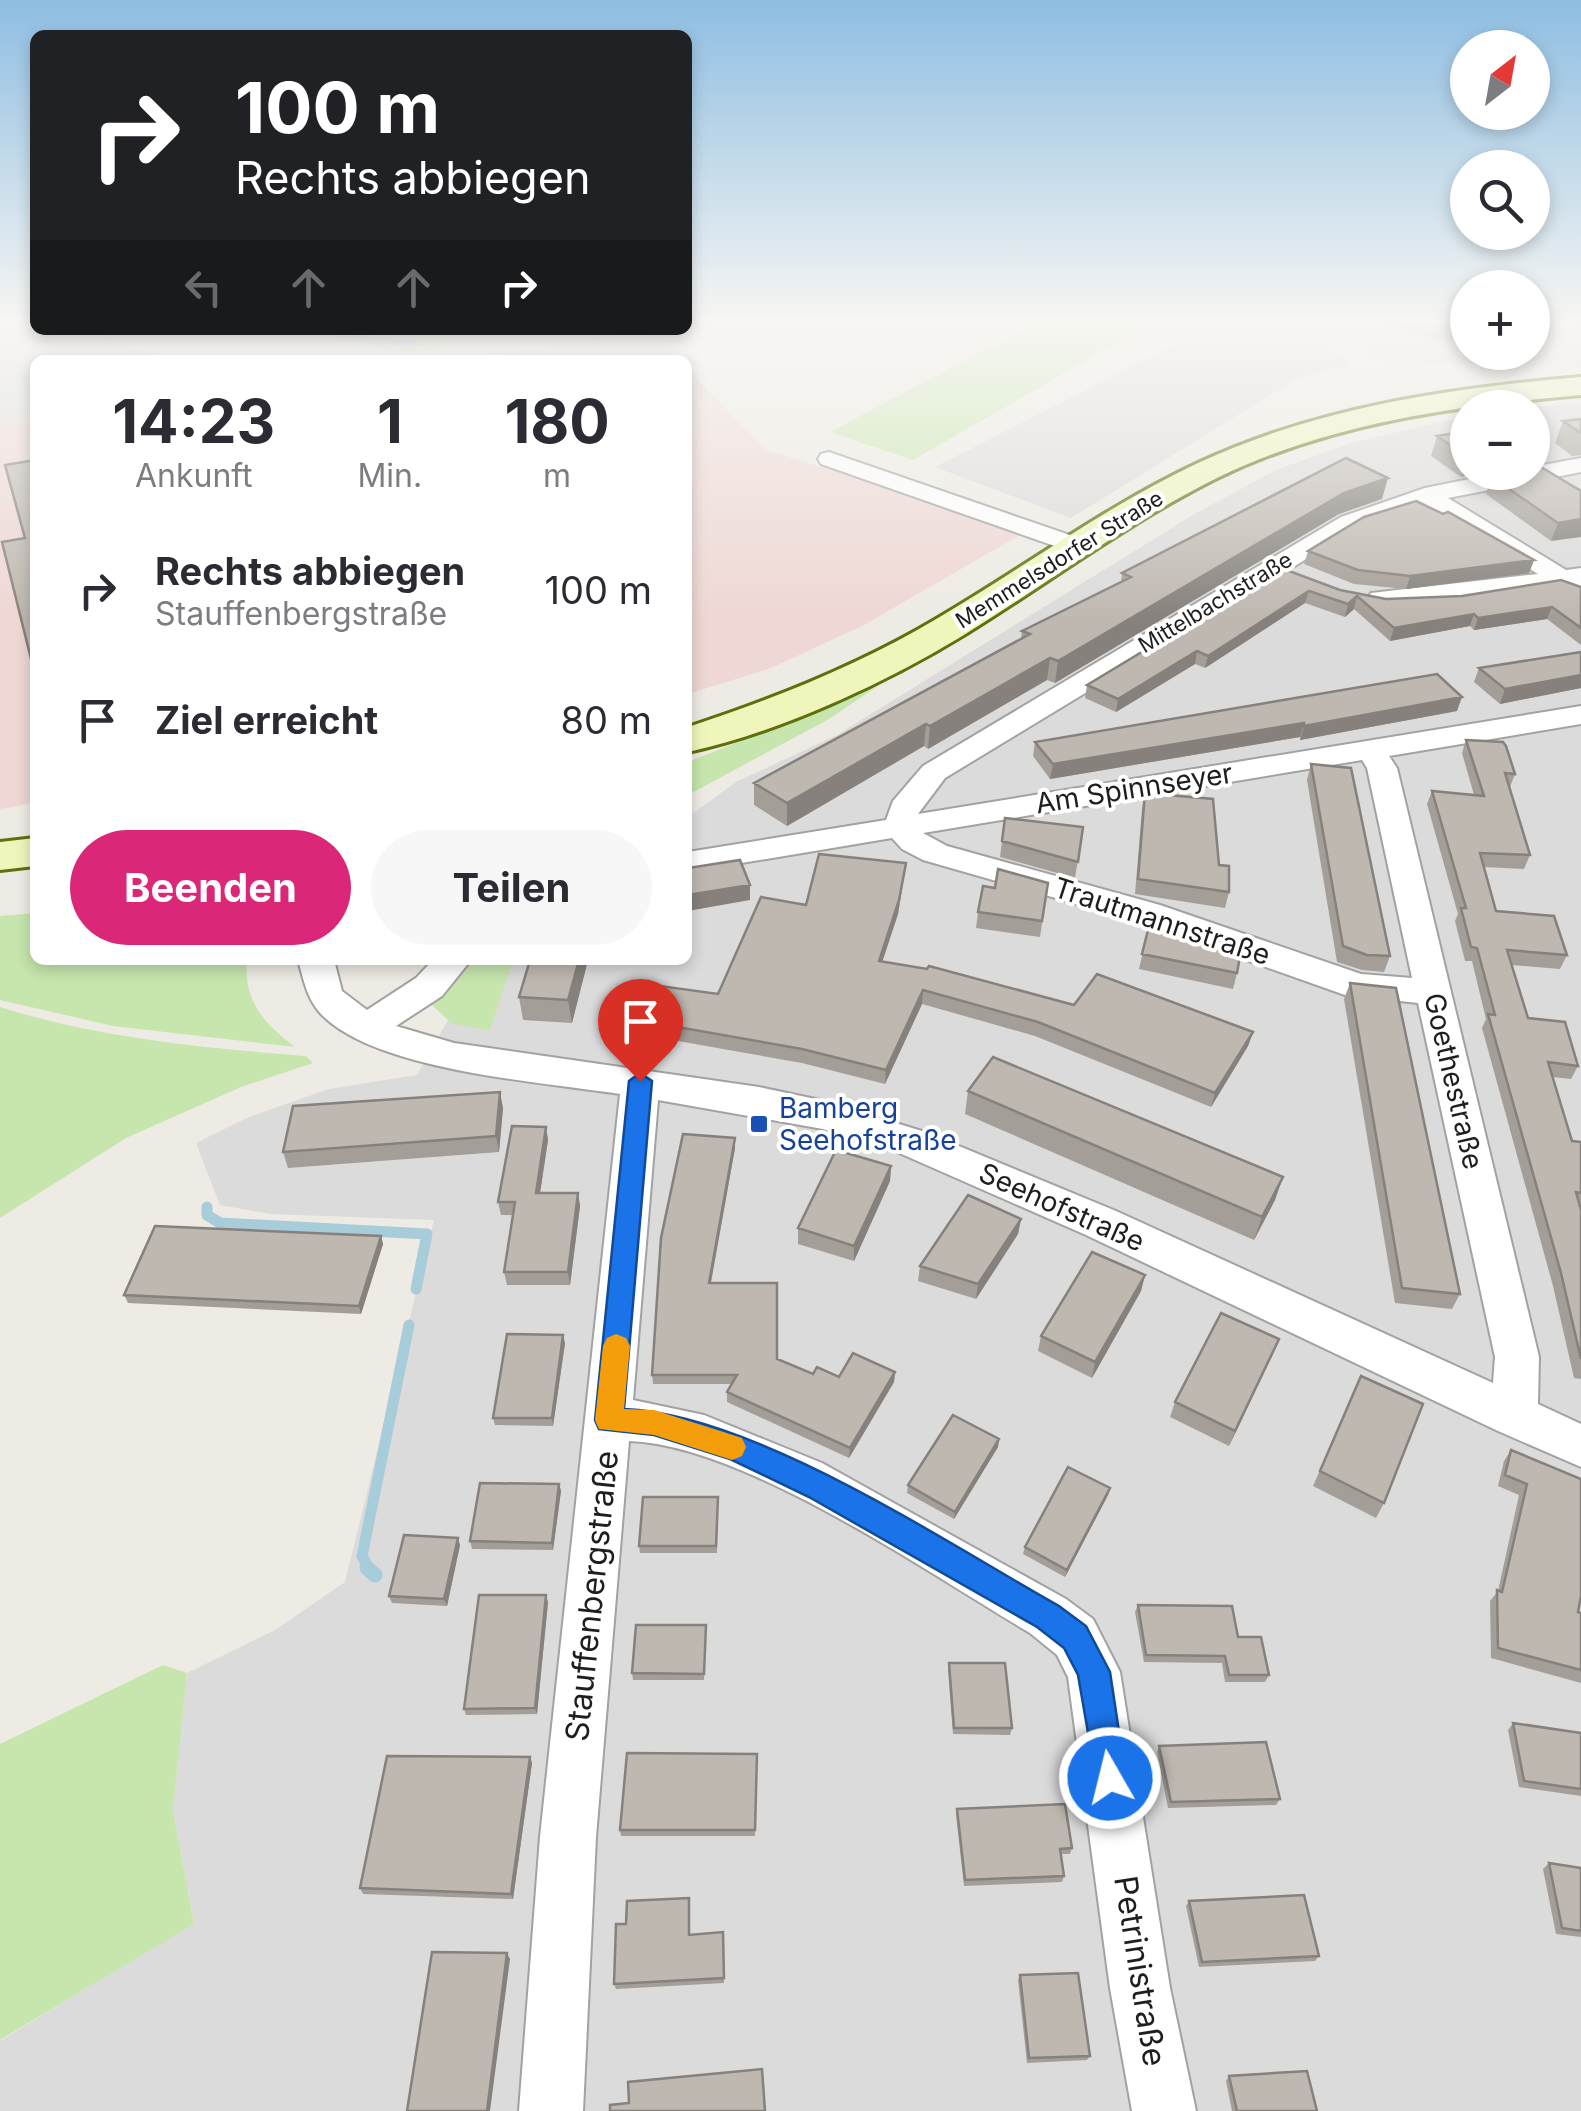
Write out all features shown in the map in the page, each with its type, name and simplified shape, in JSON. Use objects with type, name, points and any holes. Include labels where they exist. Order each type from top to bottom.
[{"type":"main road","name":"Memmelsdorfer Straße","points":[[692,755],[734,738],[948,628],[1078,546],[1213,469],[1296,435],[1352,422]]},
{"type":"main road","name":"Memmelsdorfer Straße","points":[[692,739],[780,711]]},
{"type":"main road","points":[[0,856],[30,853]]},
{"type":"main road","points":[[0,883],[30,880]]},
{"type":"street","points":[[829,458],[1078,546]]},
{"type":"street","name":"Mittelbachstraße","points":[[900,827],[904,808],[934,772],[1350,522],[1425,496],[1581,465]]},
{"type":"street","points":[[1425,496],[1575,582]]},
{"type":"street","points":[[1273,565],[1310,580]]},
{"type":"street","points":[[1349,594],[1385,600],[1424,598],[1575,582]]},
{"type":"street","name":"Am Spinnseyer","points":[[692,861],[1581,714]]},
{"type":"street","name":"Goethestraße","points":[[1370,750],[1382,768],[1517,1357],[1514,1417]]},
{"type":"street","name":"Trautmannstraße","points":[[900,827],[913,842],[934,853],[1148,914],[1358,986],[1433,992]]},
{"type":"street","name":"Seehofstraße","points":[[317,965],[325,995],[338,1010],[368,1028],[436,1052],[640,1081],[825,1115],[926,1148],[1101,1223],[1581,1446]]},
{"type":"street","points":[[368,1028],[429,986],[449,965]]},
{"type":"street","name":"Stauffenbergstraße","points":[[551,2111],[568,1837],[640,1081]]},
{"type":"street","name":"Petrinistraße","points":[[609,1420],[654,1422],[754,1456],[820,1488],[1048,1616],[1075,1637],[1094,1672],[1140,1988],[1164,2111]]},
{"type":"shaded area","points":[[0,422],[30,422],[30,804],[0,809]]},
{"type":"shaded area","points":[[692,422],[738,422],[765,449],[1025,532],[864,625],[771,668],[692,693]]},
{"type":"shaded area","points":[[1024,422],[1227,422],[1071,518],[935,467]]},
{"type":"shaded area","points":[[1450,422],[1450,490],[1550,490],[1550,422],[1581,422],[1581,2111],[0,2111],[0,2041],[194,1923],[173,1810],[187,1673],[275,1630],[345,1582],[434,1220],[270,1214],[220,1205],[196,1143],[249,1117],[329,1089],[417,1075],[479,965],[692,965],[692,814],[736,782],[837,735],[1196,513],[1278,469],[1355,442]]},
{"type":"green space","points":[[850,422],[980,422],[913,460],[830,432]]},
{"type":"green space","points":[[1133,525],[1138,527],[829,719],[692,793],[692,760],[795,719],[886,675]]},
{"type":"green space","points":[[30,913],[30,965],[247,965],[248,987],[258,1010],[295,1047],[113,1026],[0,1000],[0,916]]},
{"type":"green space","points":[[463,965],[511,965],[490,1031],[451,1023],[432,1005]]},
{"type":"green space","points":[[0,1007],[113,1034],[306,1056],[313,1063],[241,1087],[126,1138],[0,1218]]},
{"type":"green space","points":[[163,1665],[187,1673],[173,1810],[194,1924],[0,2040],[0,1744]]},
{"type":"building","points":[[1564,422],[1581,422],[1581,433]]},
{"type":"building","points":[[1450,434],[1450,445],[1437,436]]},
{"type":"building","points":[[1346,458],[1388,478],[1344,493],[1058,661],[1050,658],[787,803],[754,783],[1030,634],[1022,631],[1131,577],[1122,573]]},
{"type":"building","points":[[30,461],[30,655],[2,542],[25,538],[5,465]]},
{"type":"building","points":[[1550,472],[1581,491],[1581,519],[1558,523],[1511,490],[1550,490]]},
{"type":"building","points":[[1416,501],[1443,514],[1448,512],[1534,560],[1410,576],[1358,570],[1308,551],[1364,517]]},
{"type":"building","points":[[1281,568],[1340,590],[1386,599],[1462,596],[1561,580],[1581,587],[1581,628],[1552,607],[1478,618],[1474,614],[1394,628],[1357,596],[1348,604],[1309,591],[1208,656],[1197,651],[1118,699],[1087,685]]},
{"type":"building","points":[[1581,652],[1581,675],[1505,689],[1479,668]]},
{"type":"building","points":[[1437,674],[1462,697],[1304,726],[1053,764],[1035,742]]},
{"type":"building","points":[[1466,740],[1503,742],[1506,746],[1515,774],[1505,773],[1530,855],[1480,853],[1496,911],[1554,916],[1567,955],[1507,950],[1528,1018],[1565,1022],[1578,1066],[1548,1062],[1572,1141],[1581,1142],[1581,1193],[1576,1192],[1581,1210],[1581,1359],[1561,1273],[1488,1014],[1495,1015],[1477,948],[1471,947],[1461,908],[1466,908],[1432,791],[1484,796]]},
{"type":"building","points":[[1311,764],[1351,768],[1390,956],[1367,955],[1343,946]]},
{"type":"building","points":[[1145,793],[1213,799],[1219,865],[1229,866],[1229,892],[1138,879]]},
{"type":"building","points":[[1005,818],[1083,827],[1078,862],[1002,841]]},
{"type":"building","points":[[819,854],[906,863],[899,900],[879,961],[927,969],[929,966],[1074,1005],[1097,974],[1253,1032],[1215,1093],[1038,1022],[923,990],[886,1070],[802,1049],[632,1019],[646,984],[718,994],[761,897],[806,905]]},
{"type":"building","points":[[740,860],[750,885],[692,894],[692,867]]},
{"type":"building","points":[[998,869],[1048,883],[1042,921],[978,912],[983,886],[995,888]]},
{"type":"building","points":[[1149,926],[1242,945],[1237,973],[1142,954]]},
{"type":"building","points":[[529,965],[578,965],[568,1000],[519,997]]},
{"type":"building","points":[[1350,983],[1396,988],[1460,1294],[1402,1288]]},
{"type":"building","points":[[993,1057],[1283,1177],[1262,1217],[968,1091]]},
{"type":"building","points":[[500,1092],[496,1136],[283,1152],[293,1106]]},
{"type":"building","points":[[512,1126],[546,1127],[536,1193],[578,1193],[568,1272],[504,1272],[515,1202],[498,1202]]},
{"type":"building","points":[[683,1134],[735,1138],[709,1283],[777,1283],[777,1359],[813,1374],[817,1367],[839,1377],[853,1353],[895,1372],[850,1448],[727,1392],[737,1375],[652,1375],[661,1238]]},
{"type":"building","points":[[836,1150],[891,1166],[854,1246],[798,1228]]},
{"type":"building","points":[[968,1195],[1021,1219],[978,1284],[920,1266]]},
{"type":"building","points":[[155,1226],[381,1236],[359,1306],[124,1295]]},
{"type":"building","points":[[1092,1252],[1145,1275],[1095,1362],[1041,1336]]},
{"type":"building","points":[[1221,1313],[1279,1339],[1235,1431],[1175,1402]]},
{"type":"building","points":[[507,1334],[563,1335],[552,1418],[493,1418]]},
{"type":"building","points":[[1361,1376],[1423,1404],[1384,1503],[1320,1471]]},
{"type":"building","points":[[953,1415],[999,1439],[955,1512],[908,1485]]},
{"type":"building","points":[[1511,1450],[1581,1479],[1581,1670],[1498,1648],[1497,1590],[1502,1592],[1527,1484],[1505,1475]]},
{"type":"building","points":[[1068,1467],[1110,1488],[1067,1570],[1025,1547]]},
{"type":"building","points":[[480,1483],[559,1484],[552,1543],[470,1541]]},
{"type":"building","points":[[643,1497],[718,1497],[716,1546],[639,1546]]},
{"type":"building","points":[[404,1535],[458,1538],[444,1599],[389,1596]]},
{"type":"building","points":[[479,1595],[546,1595],[535,1708],[464,1709]]},
{"type":"building","points":[[1138,1605],[1232,1606],[1238,1637],[1261,1637],[1269,1675],[1229,1675],[1225,1656],[1146,1655]]},
{"type":"building","points":[[636,1625],[706,1625],[704,1674],[632,1673]]},
{"type":"building","points":[[949,1663],[1005,1663],[1012,1728],[954,1728]]},
{"type":"building","points":[[1513,1723],[1581,1733],[1581,1789],[1524,1781]]},
{"type":"building","points":[[1266,1742],[1280,1799],[1171,1802],[1159,1746]]},
{"type":"building","points":[[627,1753],[757,1754],[755,1830],[620,1830]]},
{"type":"building","points":[[387,1756],[530,1757],[511,1894],[360,1888]]},
{"type":"building","points":[[1065,1804],[1072,1848],[1060,1849],[1064,1876],[965,1880],[957,1809]]},
{"type":"building","points":[[1549,1863],[1581,1868],[1581,1931],[1562,1928]]},
{"type":"building","points":[[1304,1895],[1319,1956],[1202,1962],[1189,1901]]},
{"type":"building","points":[[689,1898],[689,1935],[723,1932],[724,1978],[614,1984],[616,1924],[626,1924],[627,1901]]},
{"type":"building","points":[[432,1952],[507,1953],[487,2111],[407,2111]]},
{"type":"building","points":[[1078,1973],[1090,2056],[1029,2058],[1020,1975]]},
{"type":"building","points":[[762,2069],[765,2111],[610,2111],[610,2105],[629,2103],[628,2082]]},
{"type":"building","points":[[1307,2071],[1317,2111],[1237,2111],[1229,2076]]},
{"type":"waterway","points":[[207,1207],[207,1215],[220,1223],[427,1234],[416,1289]]},
{"type":"waterway","points":[[370,1570],[362,1556],[409,1325]]},
{"type":"waterway","points":[[367,1568],[375,1575]]},
{"type":"slow traffic","points":[[616,1346],[609,1420],[654,1422],[732,1447]]},
{"type":"place","name":"Bamberg Seehofstraße","points":[[759,1124]]},
{"type":"route","points":[[640,1081],[609,1420],[654,1422],[737,1448],[820,1488],[1048,1616],[1075,1637],[1094,1672],[1110,1778]]}]
